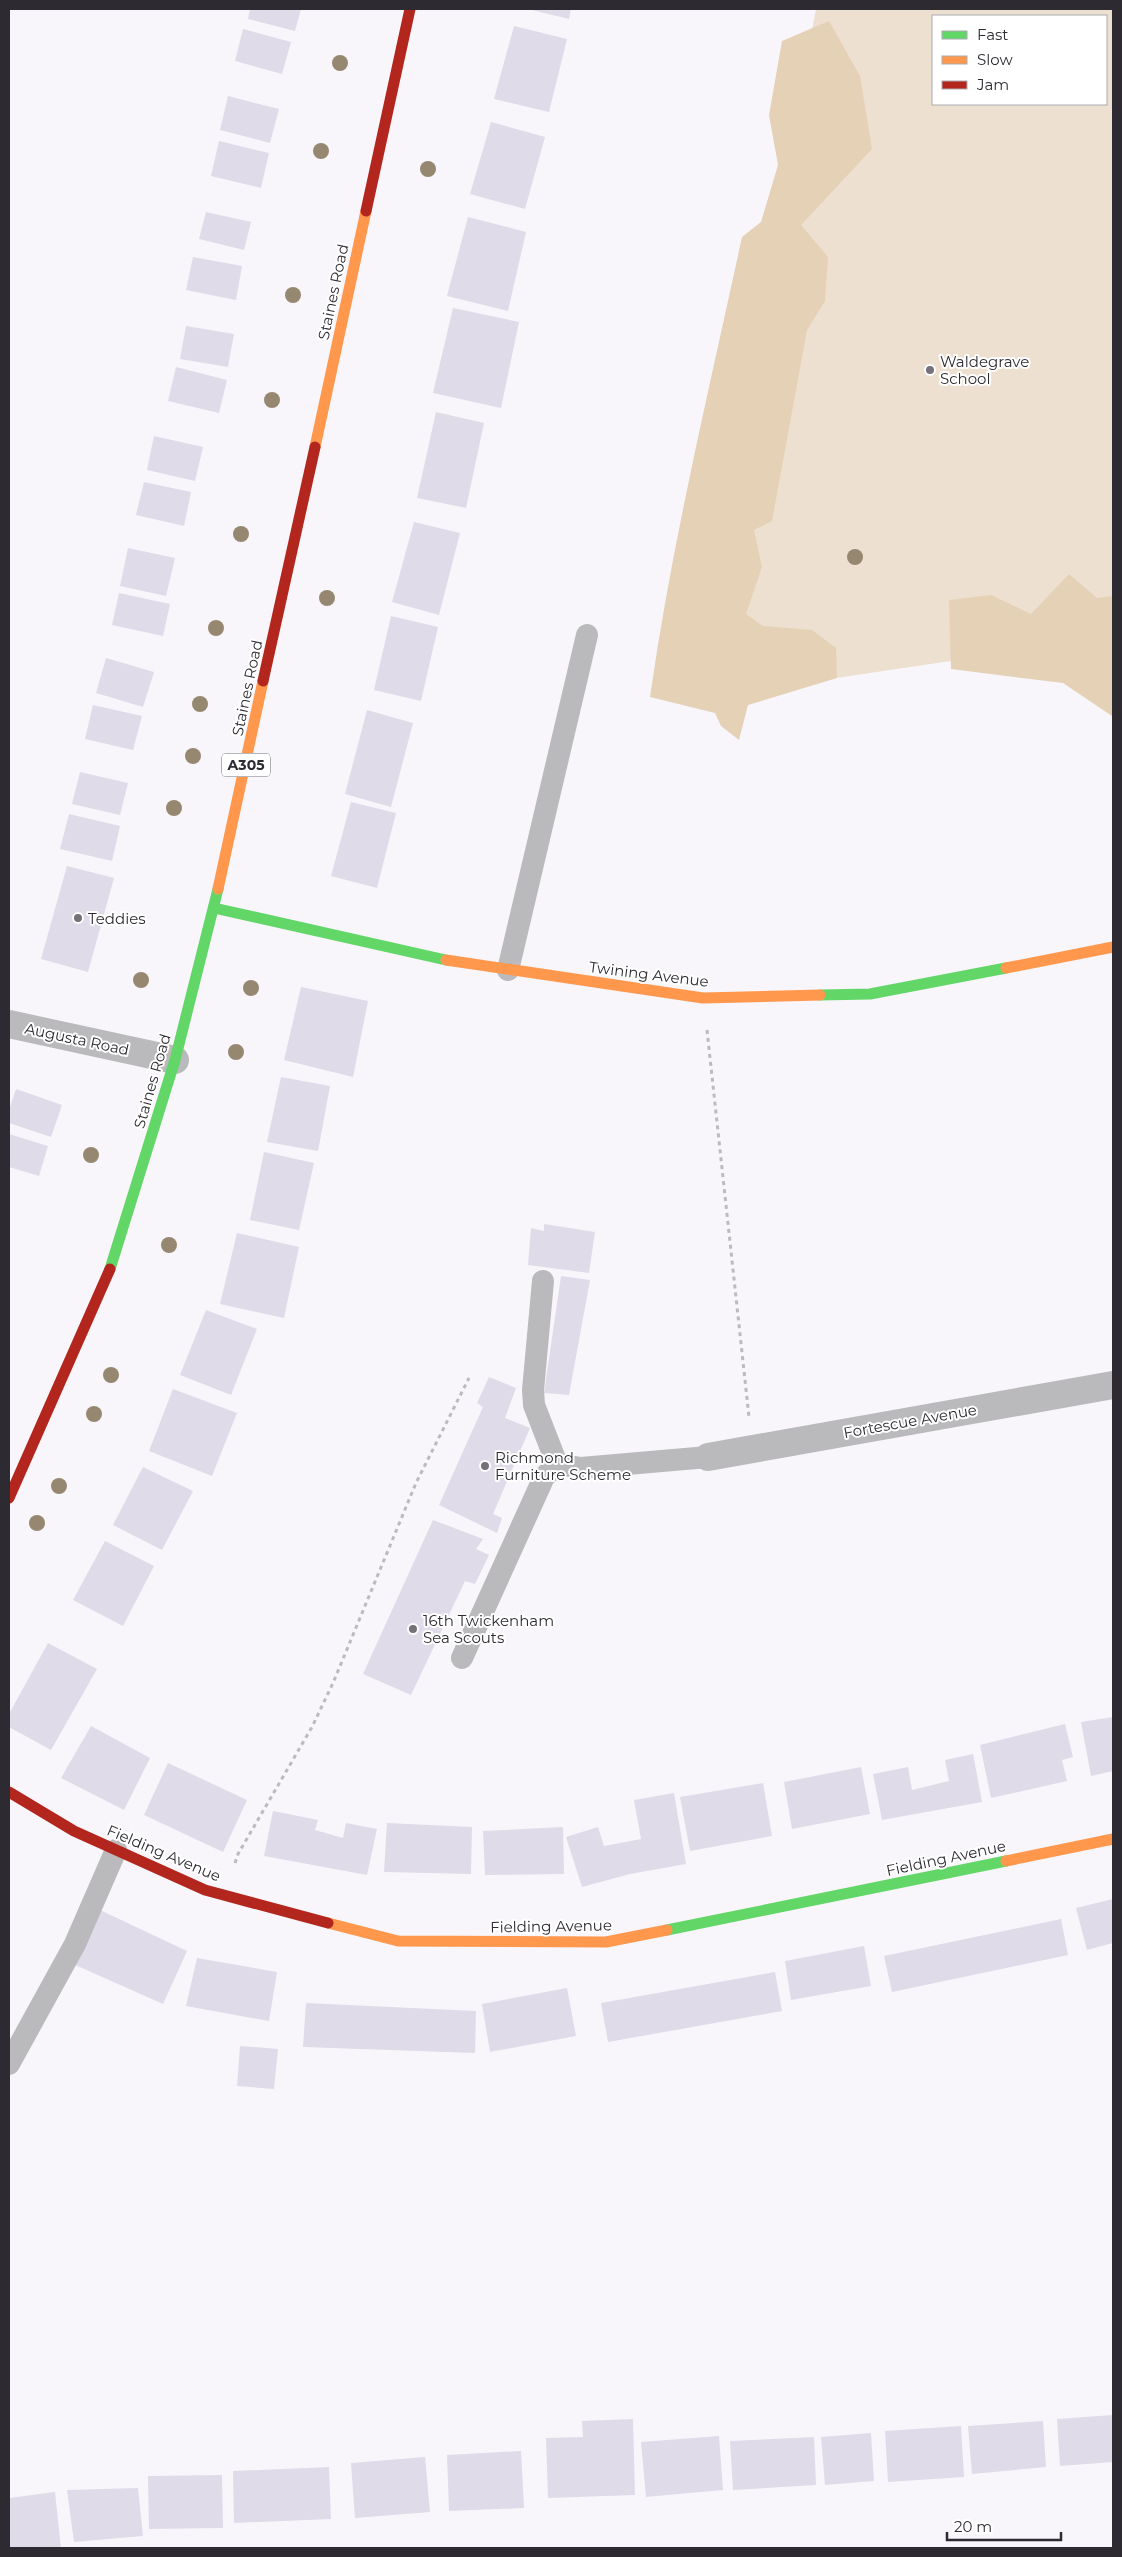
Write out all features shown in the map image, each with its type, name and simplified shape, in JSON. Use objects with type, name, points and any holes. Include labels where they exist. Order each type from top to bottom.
[{"type":"street","name":"Staines Road","points":[[9,1498],[112,1264],[175,1060],[214,908],[410,9]]},
{"type":"street","name":"Twining Avenue","points":[[214,908],[463,964],[703,998],[870,994],[1113,947]]},
{"type":"street","name":"Augusta Road","points":[[9,1024],[175,1060]]},
{"type":"street","name":"Fortescue Avenue","points":[[708,1457],[1113,1384]]},
{"type":"street","name":"Fielding Avenue","points":[[9,1792],[74,1831],[205,1890],[398,1941],[606,1942],[1113,1839]]},
{"type":"lane","points":[[508,970],[586,635]]},
{"type":"lane","points":[[543,1280],[533,1390],[534,1405],[557,1464]]},
{"type":"lane","points":[[557,1464],[581,1468],[708,1457]]},
{"type":"lane","points":[[462,1658],[544,1477],[557,1464]]},
{"type":"lane","points":[[9,2064],[75,1944],[116,1850]]},
{"type":"path","points":[[703,998],[752,1450]]},
{"type":"path","points":[[224,1895],[238,1854],[312,1726],[329,1691],[416,1483],[469,1378]]},
{"type":"shaded area","name":"Waldegrave School","points":[[816,9],[1113,9],[1113,637],[682,701]]},
{"type":"shaded area","points":[[829,21],[860,76],[872,149],[801,225],[828,257],[825,301],[807,330],[772,521],[754,530],[762,567],[746,614],[763,626],[812,630],[836,648],[837,678],[748,705],[739,740],[721,726],[715,713],[650,697],[680,524],[742,237],[761,222],[778,165],[769,115],[782,41]]},
{"type":"shaded area","points":[[1069,574],[1097,598],[1113,596],[1112,716],[1063,683],[951,669],[949,600],[991,595],[1031,614]]},
{"type":"building","points":[[250,9],[301,9],[295,31],[248,19]]},
{"type":"building","points":[[528,9],[571,9],[569,19]]},
{"type":"building","points":[[514,26],[567,39],[549,112],[494,99]]},
{"type":"building","points":[[243,29],[291,42],[282,74],[235,61]]},
{"type":"building","points":[[228,96],[279,109],[270,143],[220,130]]},
{"type":"building","points":[[491,122],[545,137],[525,209],[470,194]]},
{"type":"building","points":[[219,141],[269,153],[261,188],[211,176]]},
{"type":"building","points":[[206,212],[251,222],[244,250],[199,239]]},
{"type":"building","points":[[468,217],[526,232],[508,311],[447,296]]},
{"type":"building","points":[[193,257],[242,266],[236,300],[186,290]]},
{"type":"building","points":[[453,308],[519,322],[501,408],[433,393]]},
{"type":"building","points":[[186,326],[234,334],[228,367],[180,359]]},
{"type":"building","points":[[176,367],[227,380],[219,413],[168,401]]},
{"type":"building","points":[[436,412],[484,423],[466,508],[417,498]]},
{"type":"building","points":[[154,436],[203,447],[195,481],[147,470]]},
{"type":"building","points":[[144,482],[191,492],[184,526],[136,515]]},
{"type":"building","points":[[414,522],[460,533],[439,615],[392,602]]},
{"type":"building","points":[[128,548],[175,558],[166,596],[120,586]]},
{"type":"building","points":[[119,593],[170,604],[163,636],[112,625]]},
{"type":"building","points":[[391,616],[438,627],[421,701],[374,690]]},
{"type":"building","points":[[106,658],[154,672],[143,707],[96,693]]},
{"type":"building","points":[[93,705],[142,716],[133,750],[85,739]]},
{"type":"building","points":[[367,710],[413,723],[391,807],[345,794]]},
{"type":"building","points":[[80,772],[128,783],[120,815],[72,804]]},
{"type":"building","points":[[351,802],[396,813],[377,888],[331,876]]},
{"type":"building","points":[[69,814],[120,826],[112,861],[60,849]]},
{"type":"building","name":"Teddies","points":[[67,866],[114,878],[88,972],[41,959]]},
{"type":"building","points":[[301,987],[368,1001],[353,1077],[284,1060]]},
{"type":"building","points":[[281,1077],[330,1086],[318,1151],[267,1142]]},
{"type":"building","points":[[16,1089],[62,1105],[51,1137],[9,1123],[9,1110]]},
{"type":"building","points":[[9,1134],[48,1146],[39,1176],[9,1167]]},
{"type":"building","points":[[264,1152],[314,1163],[299,1230],[250,1220]]},
{"type":"building","points":[[544,1224],[595,1232],[589,1273],[528,1265],[531,1228],[544,1231]]},
{"type":"building","points":[[237,1233],[299,1247],[284,1318],[220,1304]]},
{"type":"building","points":[[561,1276],[590,1280],[569,1395],[544,1393]]},
{"type":"building","points":[[206,1310],[257,1329],[231,1395],[180,1375]]},
{"type":"building","name":"Richmond Furniture Scheme","points":[[489,1377],[516,1388],[505,1418],[530,1428],[493,1514],[502,1518],[497,1533],[439,1505],[483,1407],[477,1403]]},
{"type":"building","points":[[173,1389],[237,1413],[212,1476],[149,1451]]},
{"type":"building","points":[[143,1467],[193,1491],[162,1550],[113,1525]]},
{"type":"building","name":"16th Twickenham Sea Scouts","points":[[433,1520],[483,1539],[476,1549],[489,1555],[475,1584],[465,1581],[411,1695],[363,1674]]},
{"type":"building","points":[[105,1541],[154,1566],[123,1626],[73,1600]]},
{"type":"building","points":[[48,1643],[97,1669],[51,1750],[9,1727],[9,1714]]},
{"type":"building","points":[[1113,1717],[1113,1771],[1091,1776],[1081,1722]]},
{"type":"building","points":[[1065,1724],[1073,1757],[1062,1760],[1067,1781],[991,1798],[980,1745]]},
{"type":"building","points":[[91,1726],[150,1758],[124,1810],[61,1778]]},
{"type":"building","points":[[973,1754],[982,1802],[882,1820],[873,1774],[908,1767],[912,1790],[949,1781],[945,1760]]},
{"type":"building","points":[[168,1763],[247,1800],[223,1852],[144,1815]]},
{"type":"building","points":[[861,1767],[870,1814],[792,1829],[784,1782]]},
{"type":"building","points":[[763,1783],[772,1836],[690,1851],[680,1797]]},
{"type":"building","points":[[674,1793],[686,1864],[630,1874],[582,1887],[566,1837],[598,1827],[604,1846],[641,1839],[634,1800]]},
{"type":"building","points":[[273,1811],[318,1820],[315,1830],[343,1838],[346,1823],[377,1829],[367,1875],[264,1856]]},
{"type":"building","points":[[387,1823],[472,1827],[471,1874],[384,1872]]},
{"type":"building","points":[[563,1827],[564,1874],[485,1875],[483,1831]]},
{"type":"building","points":[[1113,1899],[1113,1943],[1087,1950],[1076,1908]]},
{"type":"building","points":[[100,1910],[187,1951],[163,2004],[73,1964]]},
{"type":"building","points":[[1061,1919],[1068,1955],[892,1992],[884,1956]]},
{"type":"building","points":[[864,1946],[871,1986],[791,2000],[785,1961]]},
{"type":"building","points":[[197,1958],[277,1972],[269,2021],[186,2006]]},
{"type":"building","points":[[775,1972],[782,2011],[608,2042],[601,2003]]},
{"type":"building","points":[[567,1988],[576,2036],[490,2052],[482,2004]]},
{"type":"building","points":[[306,2003],[476,2011],[475,2053],[303,2047]]},
{"type":"building","points":[[240,2046],[278,2049],[274,2089],[237,2086]]},
{"type":"building","points":[[1113,2415],[1113,2462],[1060,2466],[1057,2419]]},
{"type":"building","points":[[633,2419],[635,2495],[548,2498],[546,2438],[583,2437],[582,2421]]},
{"type":"building","points":[[1043,2421],[1046,2467],[972,2474],[968,2426]]},
{"type":"building","points":[[961,2426],[964,2477],[888,2482],[885,2431]]},
{"type":"building","points":[[871,2433],[874,2481],[825,2485],[821,2437]]},
{"type":"building","points":[[719,2436],[723,2490],[646,2497],[641,2442]]},
{"type":"building","points":[[814,2437],[816,2485],[733,2490],[730,2441]]},
{"type":"building","points":[[521,2451],[524,2508],[449,2511],[447,2455]]},
{"type":"building","points":[[425,2457],[430,2512],[355,2518],[351,2463]]},
{"type":"building","points":[[329,2467],[331,2519],[234,2523],[233,2471]]},
{"type":"building","points":[[222,2475],[223,2528],[149,2529],[148,2476]]},
{"type":"building","points":[[138,2488],[143,2536],[74,2542],[67,2490]]},
{"type":"building","points":[[55,2492],[61,2548],[9,2548],[9,2498]]},
{"type":"traffic: fast","points":[[110,1269],[175,1060],[218,889]]},
{"type":"traffic: fast","points":[[214,908],[446,960]]},
{"type":"traffic: fast","points":[[820,995],[870,994],[1006,968]]},
{"type":"traffic: fast","points":[[667,1930],[1006,1861]]},
{"type":"traffic: slow","points":[[315,447],[366,211]]},
{"type":"traffic: slow","points":[[218,889],[263,681]]},
{"type":"traffic: slow","points":[[1006,968],[1113,947]]},
{"type":"traffic: slow","points":[[446,960],[703,998],[820,995]]},
{"type":"traffic: slow","points":[[1006,1861],[1113,1839]]},
{"type":"traffic: slow","points":[[328,1923],[398,1941],[606,1942],[667,1930]]},
{"type":"traffic: jam","points":[[366,211],[410,9]]},
{"type":"traffic: jam","points":[[263,681],[315,447]]},
{"type":"traffic: jam","points":[[9,1498],[110,1269]]},
{"type":"traffic: jam","points":[[9,1792],[74,1831],[205,1890],[328,1923]]},
{"type":"place","name":"Waldegrave School","points":[[930,370]]},
{"type":"place","name":"Teddies","points":[[78,918]]},
{"type":"place","name":"Richmond Furniture Scheme","points":[[485,1466]]},
{"type":"place","name":"16th Twickenham Sea Scouts","points":[[413,1629]]}]
